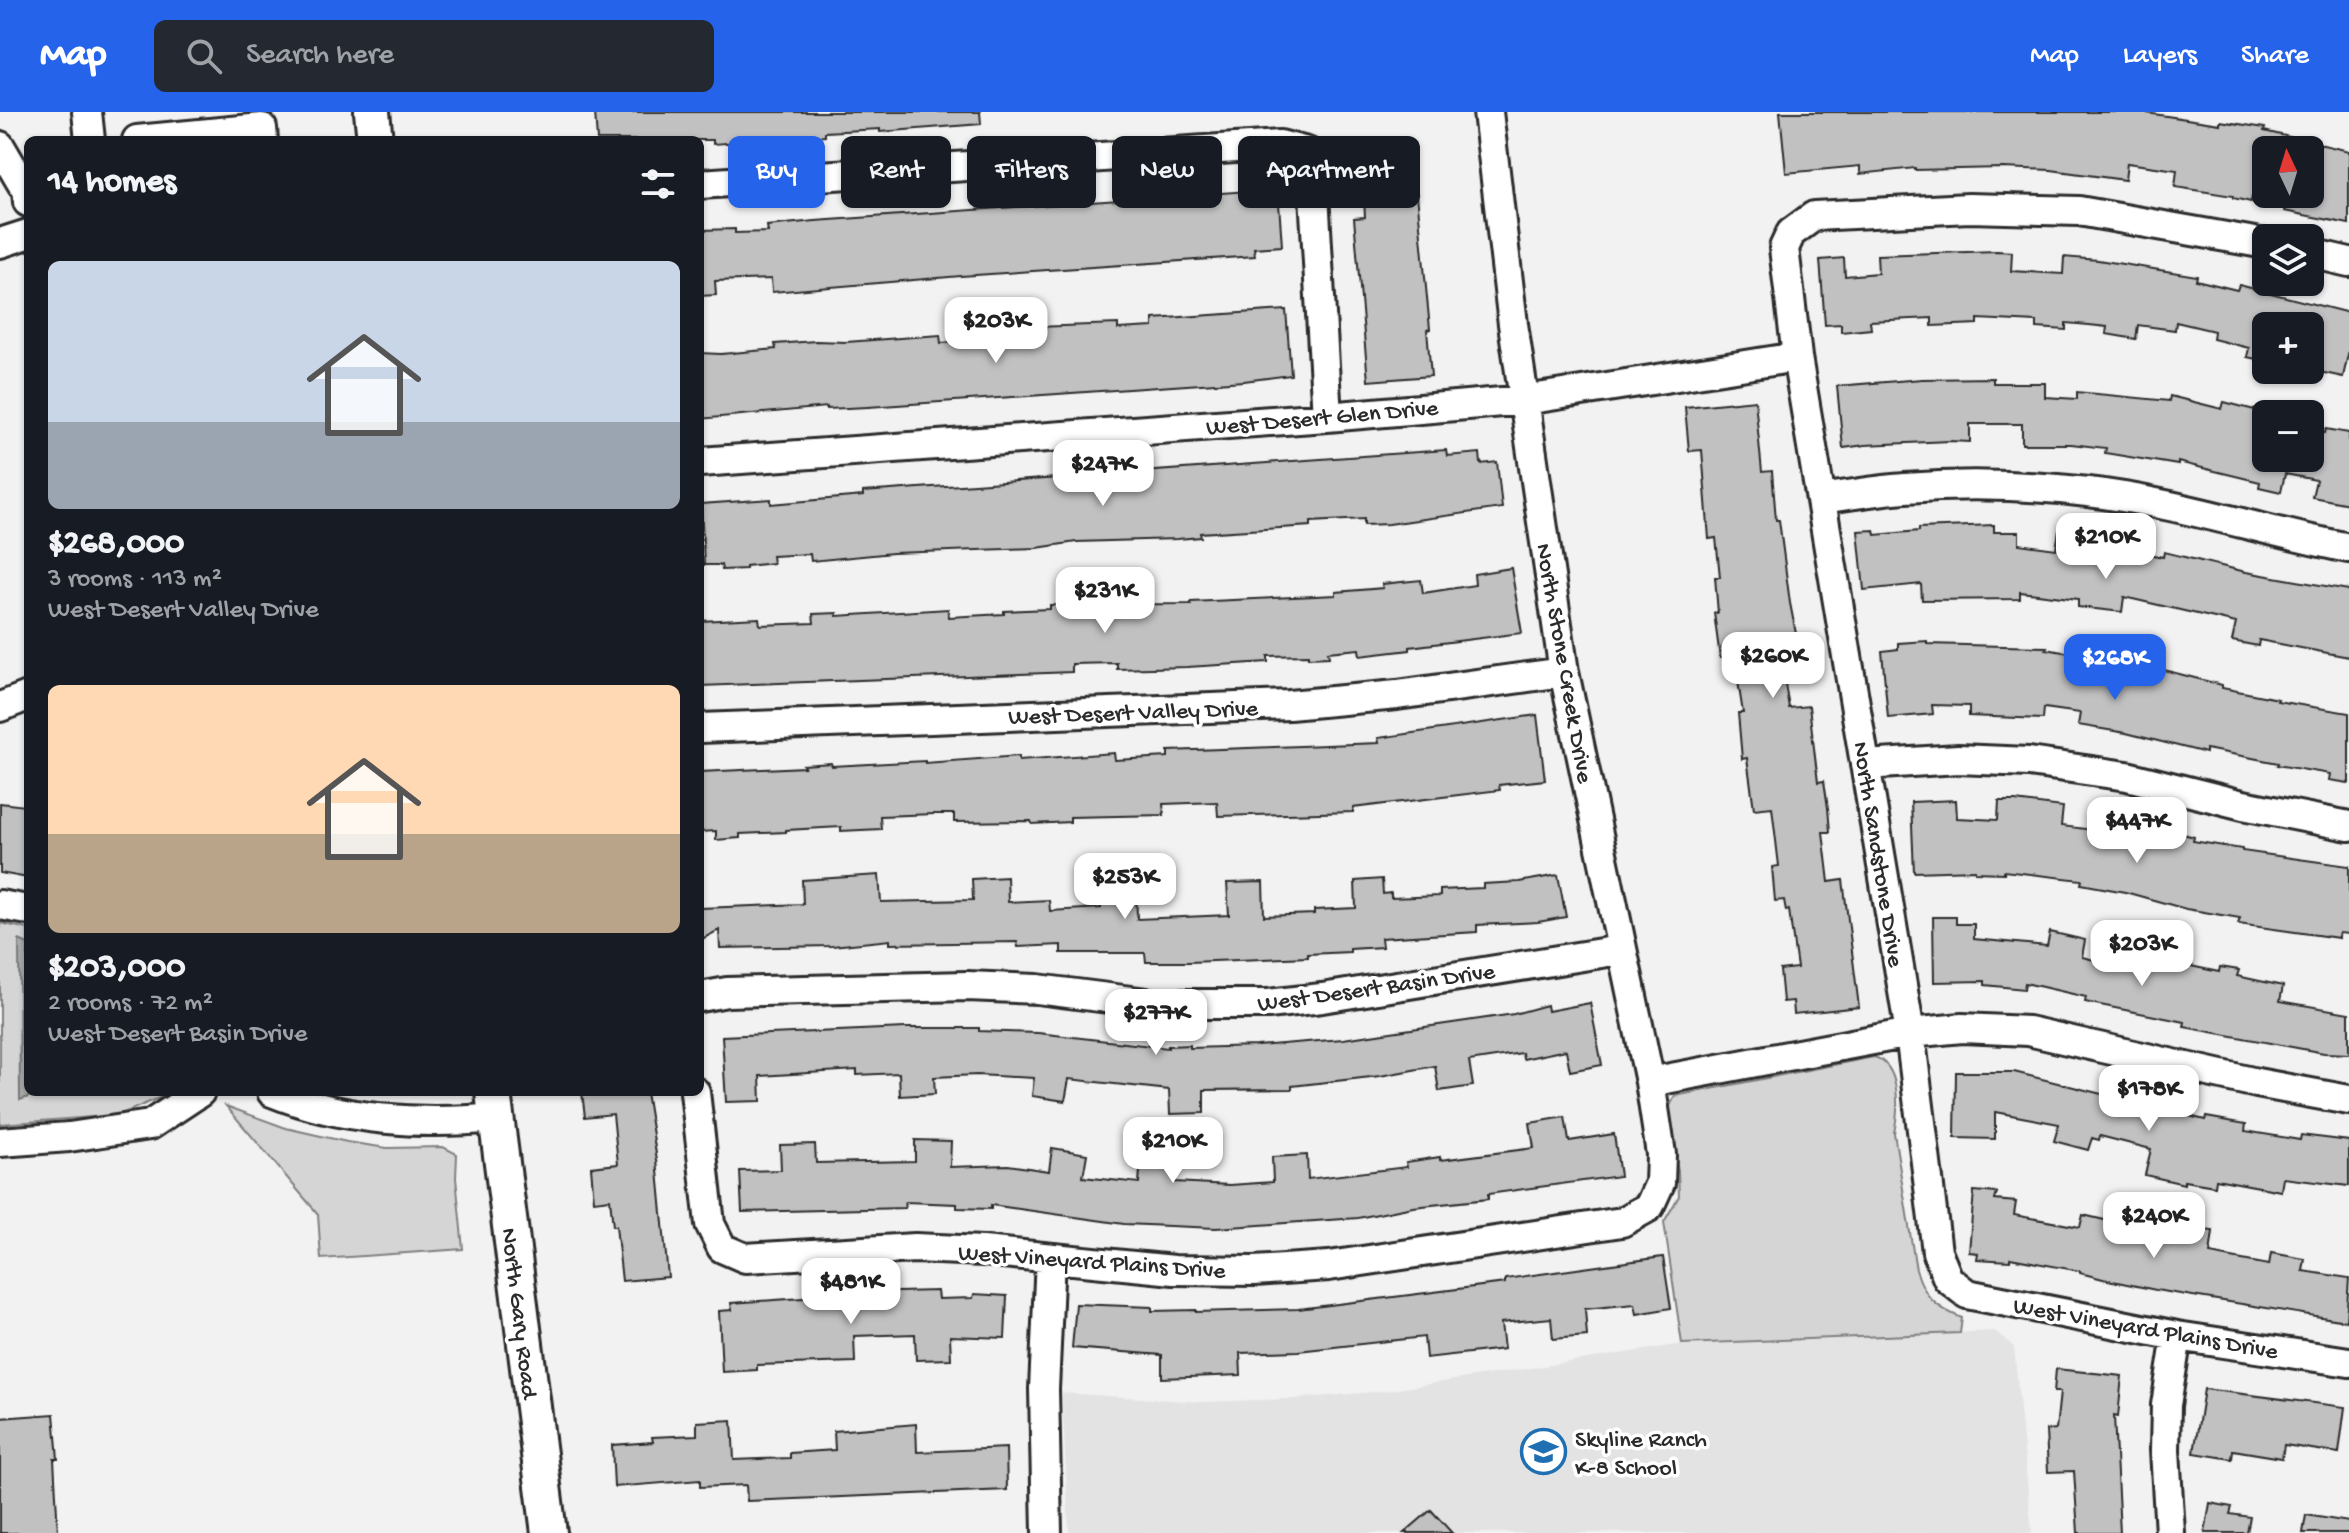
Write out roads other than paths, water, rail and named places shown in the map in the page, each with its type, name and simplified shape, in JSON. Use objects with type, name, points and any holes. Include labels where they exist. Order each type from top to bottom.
[{"type":"main road","points":[[372,112],[375,136]]},
{"type":"main road","name":"North Gary Road","points":[[495,1105],[549,1533]]},
{"type":"street","points":[[87,112],[90,136]]},
{"type":"street","name":"North Stone Creek Drive","points":[[1488,112],[1513,324],[1564,672],[1650,1082],[1661,1154],[1660,1183],[1649,1207]]},
{"type":"street","points":[[180,136],[262,128],[263,136]]},
{"type":"street","points":[[704,184],[1280,145],[1307,152],[1313,177],[1327,417]]},
{"type":"street","points":[[0,146],[24,187]]},
{"type":"street","name":"North Sandstone Drive","points":[[1948,1279],[1937,1252],[1910,1033],[1797,357],[1783,258],[1787,239],[1799,225],[1814,216],[1969,208],[2079,211],[2252,242]]},
{"type":"street","points":[[0,243],[24,235]]},
{"type":"street","points":[[2324,256],[2349,262]]},
{"type":"street","name":"West Desert Glen Drive","points":[[704,462],[1525,400],[1797,357]]},
{"type":"street","points":[[1821,499],[1905,488],[1988,486],[2088,492],[2204,513],[2349,548]]},
{"type":"street","name":"West Desert Valley Drive","points":[[704,728],[1289,705],[1397,695],[1564,672]]},
{"type":"street","points":[[0,707],[24,698]]},
{"type":"street","points":[[1865,765],[1958,759],[2029,762],[2127,776],[2243,805],[2349,826]]},
{"type":"street","points":[[0,905],[24,909]]},
{"type":"street","name":"West Desert Basin Drive","points":[[704,996],[727,992],[967,986],[1037,989],[1155,1004],[1268,1004],[1620,950]]},
{"type":"street","points":[[1650,1082],[1910,1033],[1962,1028],[2028,1031],[2257,1083],[2349,1100]]},
{"type":"street","points":[[0,1142],[69,1137],[150,1125],[194,1096]]},
{"type":"street","points":[[282,1096],[308,1106],[381,1119],[462,1121],[495,1105]]},
{"type":"street","name":"West Vineyard Plains Drive","points":[[695,1096],[710,1224],[722,1248],[745,1258],[915,1248],[1174,1270],[1254,1271],[1329,1266],[1622,1222],[1649,1207]]},
{"type":"street","points":[[1032,1533],[1047,1533],[1044,1389],[1050,1258]]},
{"type":"street","name":"West Vineyard Plains Drive","points":[[1948,1279],[1967,1294],[2177,1336],[2349,1362]]},
{"type":"street","points":[[2170,1533],[2165,1450],[2166,1405],[2177,1336]]},
{"type":"water","points":[[19,940],[24,942],[24,1096],[31,1096],[20,1100]]},
{"type":"place","name":"Skyline Ranch K-8 School","points":[[1544,1452]]}]
